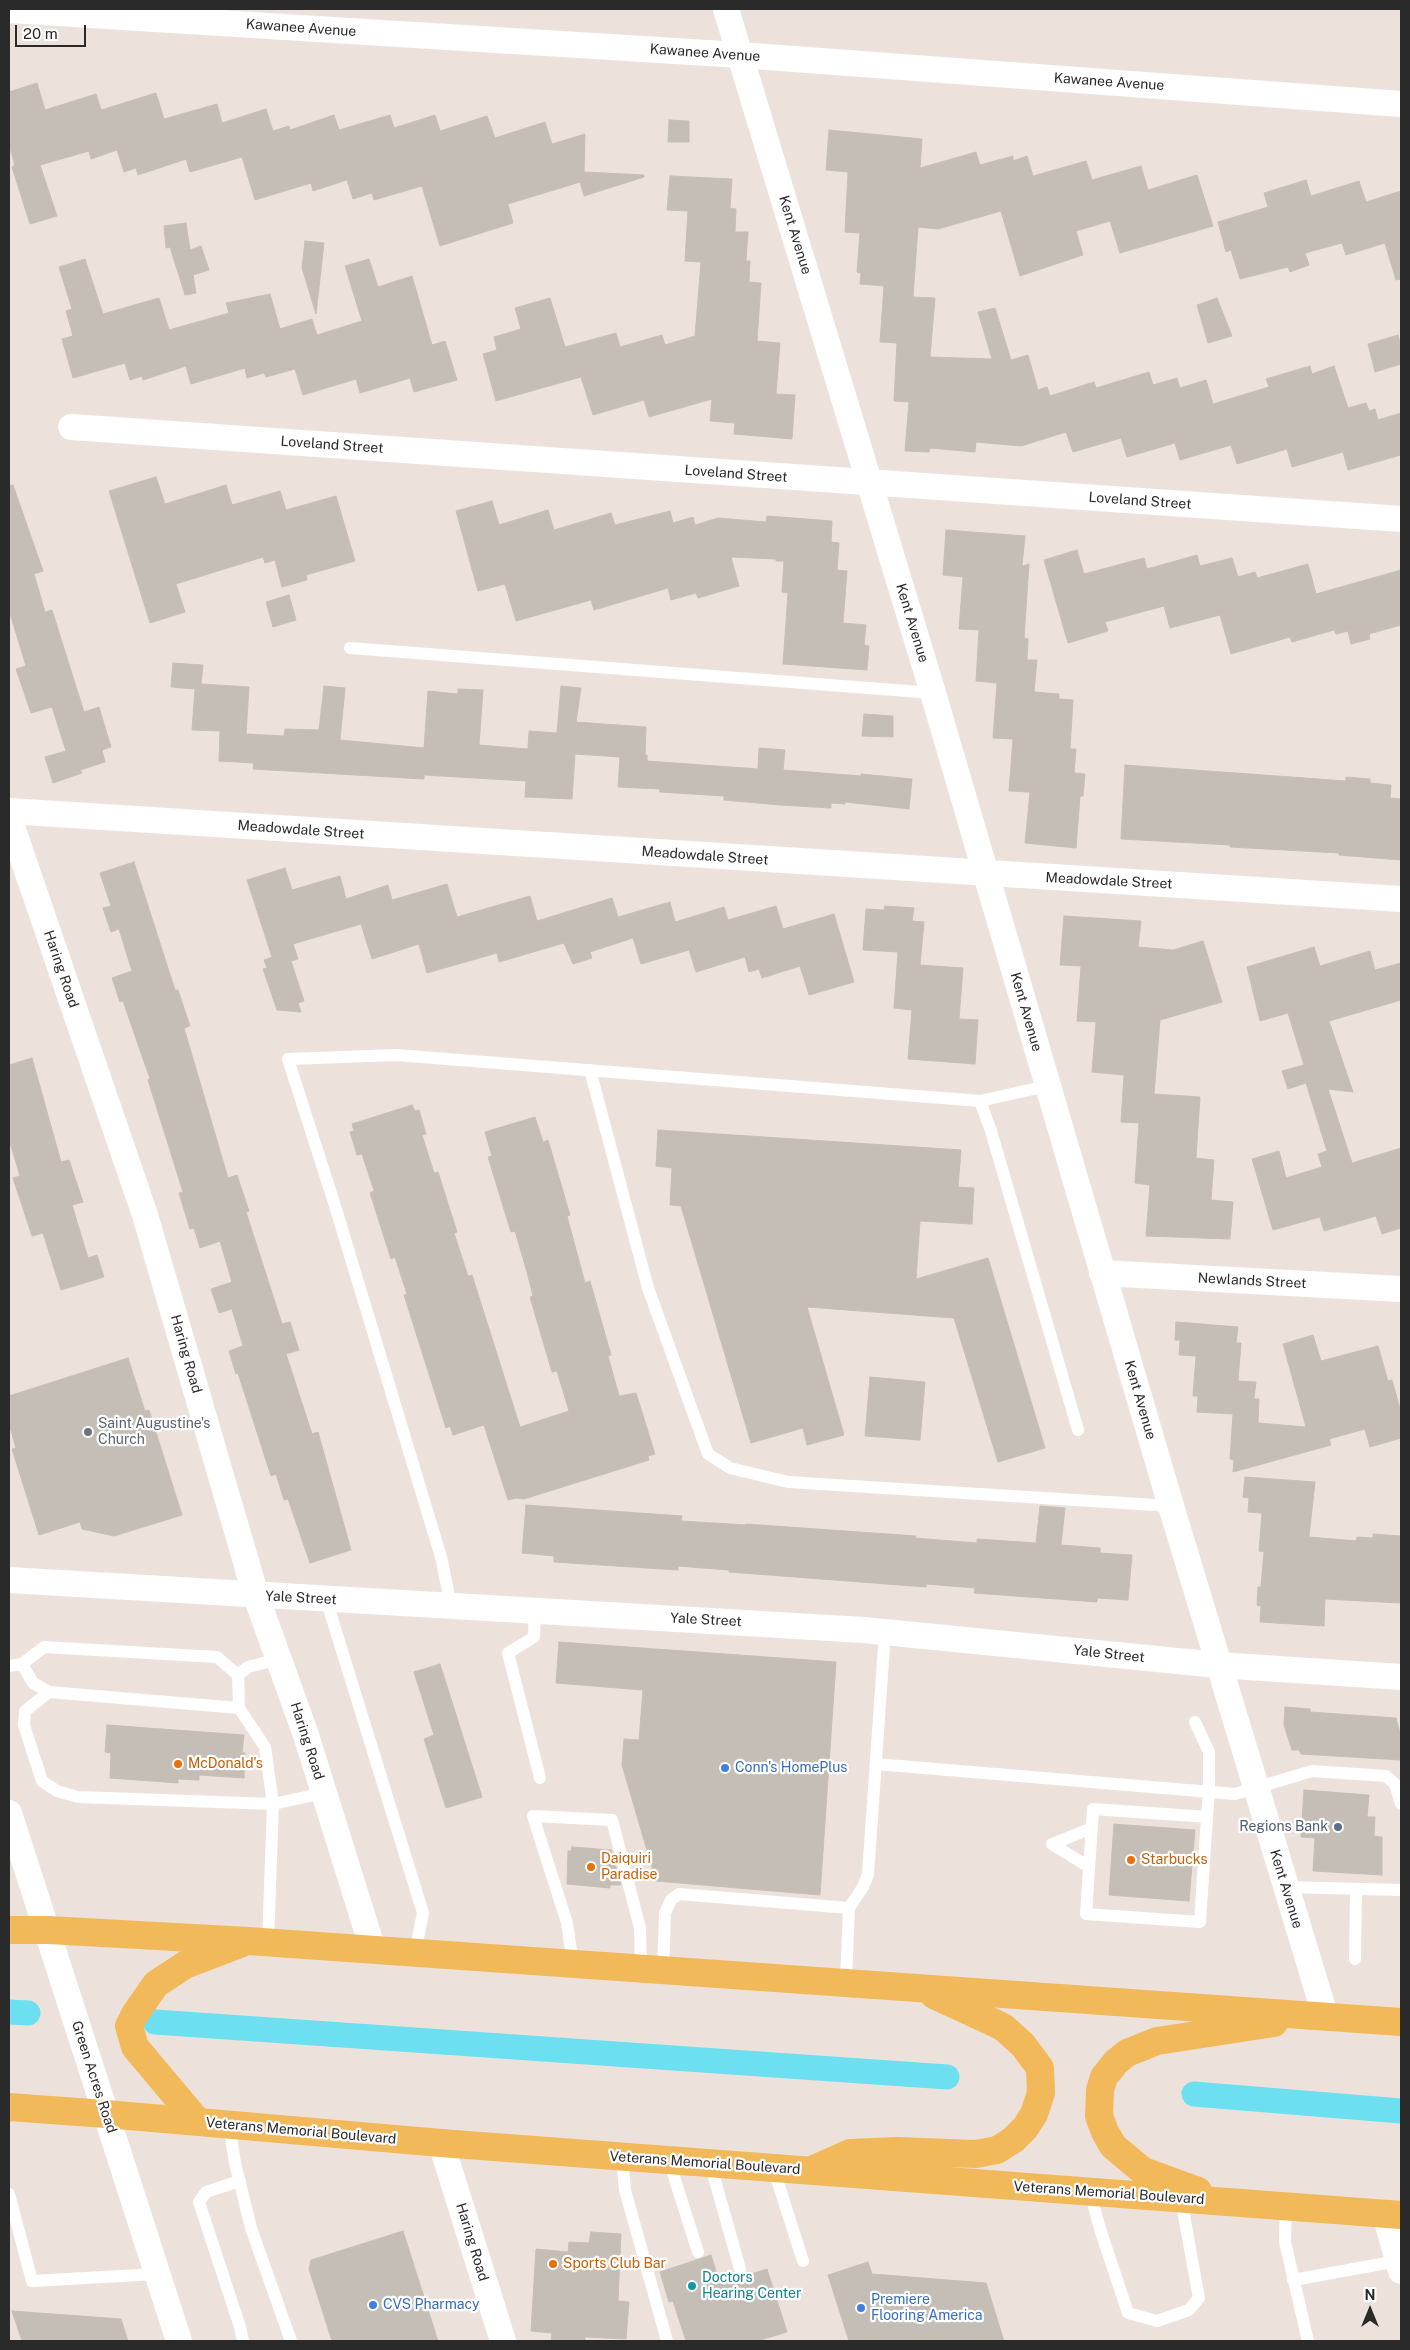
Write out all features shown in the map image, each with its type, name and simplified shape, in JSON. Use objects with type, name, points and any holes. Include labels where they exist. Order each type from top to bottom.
[{"type":"main road","points":[[9,1930],[48,1930],[258,1942],[1324,2015],[1401,2022]]},
{"type":"main road","points":[[198,2122],[134,2048],[129,2026],[134,2014],[156,1984],[185,1966],[258,1942]]},
{"type":"main road","points":[[810,2170],[850,2153],[896,2151],[976,2154],[997,2150],[1013,2140],[1026,2128],[1034,2114],[1041,2093],[1040,2068],[1023,2045],[1003,2027],[915,1987]]},
{"type":"main road","points":[[1231,2202],[1143,2171],[1113,2146],[1099,2116],[1100,2090],[1104,2076],[1116,2062],[1127,2054],[1157,2041],[1324,2015]]},
{"type":"main road","name":"Veterans Memorial Boulevard","points":[[9,2107],[441,2144],[1393,2214]]},
{"type":"street","name":"Kent Avenue","points":[[726,9],[933,693],[1102,1273],[1324,2015]]},
{"type":"street","name":"Kawanee Avenue","points":[[9,10],[740,55],[1401,104]]},
{"type":"street","name":"Loveland Street","points":[[71,427],[1401,519]]},
{"type":"street","name":"Meadowdale Street","points":[[9,811],[1401,899]]},
{"type":"street","name":"Haring Road","points":[[9,818],[145,1214],[256,1596],[324,1793],[373,1950]]},
{"type":"street","name":"Newlands Street","points":[[1102,1273],[1401,1290]]},
{"type":"street","name":"Yale Street","points":[[9,1580],[886,1632],[1218,1665],[1401,1678]]},
{"type":"street","name":"Green Acres Road","points":[[9,1813],[179,2341]]},
{"type":"street","name":"Haring Road","points":[[441,2144],[502,2341]]},
{"type":"street","points":[[1393,2214],[1400,2266]]},
{"type":"lane","points":[[350,648],[933,693]]},
{"type":"lane","points":[[451,1605],[440,1556],[336,1208],[288,1059],[396,1055],[980,1102],[1047,1086]]},
{"type":"lane","points":[[590,1070],[648,1288],[708,1454],[730,1468],[788,1482],[1171,1506]]},
{"type":"lane","points":[[980,1102],[991,1130],[1078,1430]]},
{"type":"lane","points":[[326,1599],[423,1912],[415,1953]]},
{"type":"lane","points":[[535,1610],[534,1637],[508,1653],[540,1778]]},
{"type":"lane","points":[[846,1982],[849,1908],[863,1887],[868,1874],[886,1632]]},
{"type":"lane","points":[[9,1666],[22,1664],[44,1646],[217,1657],[238,1675],[239,1708],[265,1747],[274,1804],[258,1942]]},
{"type":"lane","points":[[238,1675],[248,1667],[279,1659]]},
{"type":"lane","points":[[22,1664],[33,1683],[49,1692],[239,1708]]},
{"type":"lane","points":[[49,1692],[25,1711],[24,1725],[42,1781],[57,1791],[78,1797],[274,1804],[324,1793]]},
{"type":"lane","points":[[1195,1722],[1209,1752],[1209,1791],[1200,1922],[1086,1914],[1093,1809],[1207,1816]]},
{"type":"lane","points":[[876,1764],[1236,1794],[1312,1771],[1386,1776],[1395,1784],[1401,1804]]},
{"type":"lane","points":[[572,1964],[567,1923],[533,1816],[612,1820],[652,1969]]},
{"type":"lane","points":[[1089,1867],[1052,1844],[1092,1828]]},
{"type":"lane","points":[[1286,1887],[1401,1890]]},
{"type":"lane","points":[[1355,1959],[1356,1889]]},
{"type":"lane","points":[[652,1969],[665,1913],[671,1900],[679,1894],[849,1908]]},
{"type":"lane","points":[[229,2125],[251,2228],[291,2341]]},
{"type":"lane","points":[[622,2157],[625,2190],[667,2341]]},
{"type":"lane","points":[[668,2161],[698,2252]]},
{"type":"lane","points":[[710,2163],[740,2269]]},
{"type":"lane","points":[[773,2167],[803,2261]]},
{"type":"lane","points":[[240,2181],[206,2192],[199,2202],[240,2327],[242,2341]]},
{"type":"lane","points":[[1090,2192],[1128,2314],[1157,2321],[1189,2310],[1199,2298],[1181,2199]]},
{"type":"lane","points":[[9,2194],[32,2281],[157,2274]]},
{"type":"lane","points":[[1286,2206],[1285,2242],[1308,2341]]},
{"type":"lane","points":[[1293,2280],[1400,2266]]},
{"type":"building","points":[[37,83],[45,110],[96,94],[101,110],[156,93],[164,119],[217,104],[222,123],[266,109],[273,131],[289,126],[290,130],[334,115],[339,130],[390,115],[394,128],[435,115],[440,131],[487,116],[495,138],[545,122],[552,144],[585,134],[584,172],[644,175],[644,177],[584,196],[580,182],[508,204],[513,223],[440,246],[422,186],[374,200],[372,193],[353,199],[347,180],[313,191],[311,183],[255,200],[242,157],[190,172],[186,159],[138,175],[136,168],[124,172],[117,150],[91,159],[89,151],[40,165],[57,216],[30,224],[12,167],[15,165],[9,145],[9,92]]},
{"type":"building","points":[[669,120],[689,121],[689,142],[668,142]]},
{"type":"building","points":[[829,130],[922,139],[920,168],[976,152],[980,165],[1013,156],[1013,161],[1027,156],[1033,176],[1086,161],[1092,180],[1141,166],[1148,190],[1197,175],[1213,226],[1120,253],[1110,221],[1076,231],[1083,255],[1020,276],[1001,211],[938,229],[918,227],[913,297],[935,298],[930,357],[992,359],[978,312],[995,308],[1011,360],[1028,355],[1038,390],[1047,387],[1050,396],[1094,382],[1096,388],[1149,372],[1153,385],[1177,378],[1180,388],[1206,380],[1213,404],[1269,387],[1266,379],[1310,366],[1312,374],[1334,366],[1348,408],[1366,403],[1369,411],[1375,409],[1378,420],[1401,413],[1401,455],[1348,470],[1343,452],[1292,467],[1287,449],[1237,464],[1231,445],[1180,460],[1175,443],[1127,457],[1121,438],[1073,452],[1066,432],[1021,446],[976,442],[975,452],[930,448],[929,452],[905,451],[909,402],[894,401],[897,343],[880,342],[884,286],[860,284],[861,273],[857,272],[860,233],[845,232],[848,172],[826,170]]},
{"type":"building","points":[[670,176],[732,179],[730,208],[736,209],[735,232],[748,232],[746,261],[750,261],[749,282],[761,283],[757,341],[780,343],[776,394],[795,395],[792,439],[734,434],[735,423],[710,421],[712,399],[649,417],[644,400],[593,415],[581,377],[496,401],[483,354],[497,350],[494,337],[521,329],[515,308],[550,298],[565,347],[616,333],[620,347],[662,335],[665,345],[695,336],[701,262],[685,261],[688,211],[667,210]]},
{"type":"building","points":[[1306,180],[1311,196],[1359,181],[1366,202],[1401,191],[1401,279],[1396,280],[1385,243],[1346,255],[1342,243],[1305,253],[1309,265],[1290,272],[1288,267],[1240,279],[1231,250],[1226,252],[1218,222],[1268,207],[1264,193]]},
{"type":"building","points":[[186,223],[190,250],[201,246],[209,270],[193,275],[196,293],[185,295],[170,247],[166,248],[164,226]]},
{"type":"building","points":[[305,241],[324,243],[316,314],[302,268]]},
{"type":"building","points":[[85,259],[103,314],[159,298],[169,330],[229,313],[226,303],[270,294],[280,329],[312,319],[317,335],[362,321],[345,266],[369,259],[378,287],[412,276],[432,345],[445,341],[457,380],[414,392],[410,378],[360,393],[356,379],[303,395],[295,369],[266,377],[264,373],[247,378],[245,368],[191,384],[186,366],[143,380],[142,376],[130,380],[125,363],[73,378],[62,339],[73,336],[66,311],[72,309],[59,267]]},
{"type":"building","points":[[1217,298],[1232,336],[1208,343],[1197,305]]},
{"type":"building","points":[[1398,335],[1401,348],[1401,364],[1375,372],[1368,344]]},
{"type":"building","points":[[156,477],[165,504],[226,485],[232,505],[280,491],[286,510],[336,496],[355,561],[306,575],[307,580],[282,587],[275,560],[265,563],[263,557],[176,584],[185,612],[150,623],[109,491]]},
{"type":"building","points":[[13,485],[43,571],[34,574],[45,612],[52,610],[84,712],[99,707],[111,747],[102,750],[105,762],[80,770],[82,773],[53,783],[45,757],[66,751],[52,707],[31,713],[16,669],[26,666],[9,610],[9,486]]},
{"type":"building","points":[[492,501],[499,525],[548,510],[554,530],[611,513],[615,525],[670,511],[673,523],[693,517],[695,525],[718,518],[766,522],[767,516],[832,521],[831,542],[839,543],[837,570],[847,571],[843,623],[866,625],[864,645],[869,646],[867,670],[783,664],[788,593],[782,592],[784,561],[776,561],[776,559],[731,557],[739,586],[698,598],[696,593],[671,600],[668,588],[594,610],[591,600],[516,621],[505,584],[478,591],[456,511]]},
{"type":"building","points":[[946,530],[1025,536],[1022,566],[1029,564],[1024,638],[1028,639],[1027,660],[1037,660],[1034,692],[1059,694],[1059,699],[1073,700],[1070,749],[1076,749],[1074,773],[1085,774],[1083,796],[1080,796],[1076,848],[1025,843],[1030,792],[1009,791],[1013,739],[993,738],[997,683],[976,681],[979,630],[959,629],[963,577],[943,575]]},
{"type":"building","points":[[1077,550],[1084,574],[1144,558],[1147,569],[1197,555],[1200,566],[1232,558],[1238,577],[1255,572],[1257,578],[1308,564],[1316,594],[1401,570],[1401,625],[1369,634],[1370,639],[1351,644],[1348,631],[1336,634],[1334,630],[1292,642],[1290,637],[1231,654],[1220,615],[1170,628],[1164,606],[1105,622],[1108,631],[1068,643],[1044,560]]},
{"type":"building","points":[[289,595],[296,620],[273,627],[266,602]]},
{"type":"building","points":[[173,663],[203,665],[201,684],[249,687],[246,734],[284,736],[285,729],[319,730],[324,686],[345,688],[340,740],[424,748],[428,691],[458,694],[458,689],[483,690],[479,745],[528,749],[529,731],[557,733],[561,686],[581,688],[576,722],[646,727],[645,755],[647,755],[647,761],[758,769],[759,748],[785,750],[783,770],[912,779],[909,809],[845,802],[845,804],[831,803],[831,808],[780,805],[724,800],[724,796],[660,792],[660,789],[618,787],[620,757],[575,754],[572,799],[525,797],[526,781],[424,775],[424,779],[253,769],[254,763],[219,761],[220,731],[192,730],[195,689],[171,687]]},
{"type":"building","points":[[864,714],[893,716],[893,737],[862,736]]},
{"type":"building","points":[[1125,765],[1346,781],[1346,777],[1370,779],[1370,783],[1391,785],[1390,798],[1401,799],[1401,860],[1339,855],[1339,853],[1121,839]]},
{"type":"building","points":[[134,862],[175,990],[178,990],[190,1026],[184,1028],[228,1178],[237,1175],[249,1211],[246,1212],[282,1324],[290,1322],[299,1350],[286,1354],[312,1434],[318,1432],[351,1550],[310,1563],[288,1499],[284,1500],[276,1474],[271,1476],[238,1373],[236,1374],[229,1351],[243,1346],[232,1309],[219,1313],[211,1289],[232,1282],[220,1241],[200,1248],[194,1228],[190,1229],[179,1193],[183,1192],[148,1080],[150,1079],[123,1001],[120,1002],[112,978],[132,971],[119,929],[111,932],[103,908],[111,906],[100,873]]},
{"type":"building","points":[[285,868],[292,890],[340,876],[346,899],[388,885],[392,900],[447,884],[457,917],[530,896],[537,921],[612,898],[618,917],[670,902],[675,922],[724,907],[728,920],[776,906],[783,929],[834,914],[854,982],[809,995],[800,966],[762,978],[759,969],[749,972],[745,957],[696,972],[689,950],[641,964],[633,938],[590,952],[592,958],[573,964],[564,943],[499,962],[497,953],[427,973],[419,944],[372,959],[361,924],[293,944],[298,959],[291,961],[304,1001],[298,1003],[301,1012],[277,1010],[263,969],[267,968],[264,960],[272,957],[247,880]]},
{"type":"building","points":[[885,906],[914,908],[912,921],[924,922],[920,965],[963,968],[959,1019],[978,1020],[975,1064],[908,1059],[912,1010],[894,1008],[898,952],[863,950],[866,909],[884,910]]},
{"type":"building","points":[[1064,916],[1141,921],[1138,947],[1173,950],[1203,941],[1222,1002],[1160,1020],[1154,1094],[1200,1097],[1196,1158],[1214,1160],[1211,1200],[1233,1202],[1230,1239],[1146,1236],[1150,1185],[1135,1183],[1139,1123],[1121,1122],[1124,1075],[1092,1072],[1096,1022],[1077,1021],[1081,966],[1060,965]]},
{"type":"building","points":[[1314,947],[1320,966],[1370,951],[1375,970],[1401,963],[1401,1000],[1329,1021],[1353,1092],[1328,1089],[1352,1163],[1401,1148],[1401,1228],[1382,1234],[1376,1216],[1324,1231],[1320,1217],[1273,1230],[1252,1159],[1279,1151],[1286,1178],[1322,1167],[1318,1154],[1327,1151],[1306,1083],[1288,1089],[1282,1071],[1304,1065],[1288,1013],[1260,1021],[1247,967]]},
{"type":"building","points":[[32,1058],[61,1162],[69,1160],[83,1202],[72,1205],[88,1258],[97,1255],[104,1277],[61,1290],[43,1233],[32,1236],[13,1178],[20,1176],[9,1139],[9,1065]]},
{"type":"building","points":[[412,1105],[415,1111],[419,1110],[426,1134],[422,1135],[434,1173],[438,1172],[457,1232],[454,1233],[468,1276],[472,1275],[520,1427],[569,1411],[557,1371],[552,1372],[530,1297],[533,1296],[515,1231],[511,1232],[488,1157],[492,1156],[485,1132],[535,1117],[543,1142],[548,1140],[570,1215],[567,1216],[585,1283],[590,1281],[611,1355],[608,1356],[619,1396],[636,1393],[655,1454],[648,1456],[649,1460],[524,1499],[508,1500],[484,1425],[453,1435],[450,1426],[446,1428],[404,1295],[407,1294],[395,1257],[391,1259],[370,1193],[374,1191],[362,1154],[357,1155],[350,1132],[354,1131],[352,1124]]},
{"type":"building","points":[[658,1130],[961,1150],[958,1187],[974,1188],[972,1224],[920,1221],[916,1279],[988,1258],[1045,1448],[998,1462],[954,1318],[807,1307],[844,1435],[807,1445],[803,1428],[751,1443],[681,1206],[670,1205],[672,1168],[656,1166]]},
{"type":"building","points":[[1176,1322],[1238,1327],[1236,1343],[1241,1343],[1238,1381],[1256,1382],[1254,1399],[1259,1399],[1258,1423],[1306,1427],[1283,1344],[1313,1335],[1321,1361],[1378,1346],[1388,1381],[1392,1380],[1401,1412],[1401,1438],[1370,1447],[1365,1429],[1329,1439],[1331,1445],[1233,1472],[1234,1460],[1230,1459],[1233,1414],[1197,1412],[1198,1396],[1193,1396],[1196,1356],[1179,1355],[1180,1340],[1175,1340]]},
{"type":"building","points":[[128,1358],[145,1411],[149,1410],[182,1515],[114,1536],[82,1529],[80,1522],[39,1535],[12,1449],[16,1448],[9,1424],[9,1396]]},
{"type":"building","points":[[870,1377],[925,1382],[920,1440],[865,1436]]},
{"type":"building","points":[[1245,1477],[1315,1482],[1309,1537],[1356,1541],[1357,1537],[1373,1538],[1373,1534],[1401,1536],[1401,1603],[1325,1599],[1324,1626],[1260,1622],[1261,1606],[1257,1605],[1258,1587],[1261,1587],[1264,1552],[1259,1551],[1262,1513],[1248,1512],[1249,1498],[1243,1497]]},
{"type":"building","points":[[526,1505],[682,1516],[681,1521],[916,1536],[915,1538],[977,1543],[977,1539],[1036,1543],[1040,1506],[1065,1508],[1061,1545],[1100,1548],[1100,1553],[1132,1555],[1128,1600],[1097,1598],[1097,1602],[974,1593],[975,1588],[926,1584],[926,1587],[729,1572],[729,1570],[678,1566],[678,1570],[554,1562],[554,1556],[522,1553]]},
{"type":"building","name":"Conn's HomePlus","points":[[559,1642],[836,1662],[820,1895],[656,1881],[622,1765],[624,1739],[639,1740],[643,1690],[556,1683]]},
{"type":"building","points":[[440,1664],[482,1797],[446,1808],[424,1739],[434,1735],[414,1672]]},
{"type":"building","points":[[1285,1707],[1310,1709],[1310,1712],[1396,1718],[1401,1737],[1401,1760],[1301,1754],[1299,1750],[1292,1750],[1284,1725]]},
{"type":"building","name":"McDonald's","points":[[107,1725],[244,1735],[242,1753],[245,1753],[244,1778],[199,1775],[199,1780],[178,1779],[178,1783],[110,1778],[111,1753],[105,1752]]},
{"type":"building","name":"Regions Bank","points":[[1304,1790],[1369,1795],[1367,1817],[1375,1817],[1374,1836],[1382,1837],[1382,1875],[1313,1871],[1315,1838],[1301,1837]]},
{"type":"building","points":[[1114,1824],[1195,1830],[1189,1901],[1109,1895]]},
{"type":"building","name":"Daiquiri Paradise","points":[[572,1847],[611,1850],[621,1885],[610,1885],[610,1888],[567,1884],[568,1851],[571,1851]]},
{"type":"building","name":"CVS Pharmacy","points":[[403,2231],[438,2341],[332,2341],[309,2269],[311,2260]]},
{"type":"building","points":[[591,2232],[621,2234],[618,2301],[629,2302],[626,2339],[585,2337],[585,2341],[551,2341],[552,2333],[531,2331],[536,2249],[568,2252],[569,2242],[589,2243]]},
{"type":"building","points":[[711,2255],[720,2284],[767,2269],[787,2332],[757,2341],[686,2341],[673,2301],[669,2302],[660,2272]]},
{"type":"building","points":[[868,2262],[872,2274],[986,2283],[1004,2341],[849,2341],[828,2275]]},
{"type":"building","points":[[12,2311],[121,2319],[128,2341],[22,2341]]},
{"type":"waterway","points":[[9,2012],[28,2013]]},
{"type":"waterway","points":[[155,2022],[947,2077]]},
{"type":"waterway","points":[[1194,2094],[1401,2111]]},
{"type":"place","name":"Saint Augustine's Church","points":[[88,1432]]},
{"type":"place","name":"McDonald's","points":[[178,1764]]},
{"type":"place","name":"Conn's HomePlus","points":[[725,1768]]},
{"type":"place","name":"Regions Bank","points":[[1338,1827]]},
{"type":"place","name":"Starbucks","points":[[1131,1860]]},
{"type":"place","name":"Daiquiri Paradise","points":[[591,1867]]},
{"type":"place","name":"Sports Club Bar","points":[[553,2264]]},
{"type":"place","name":"Doctors Hearing Center","points":[[692,2286]]},
{"type":"place","name":"CVS Pharmacy","points":[[373,2305]]},
{"type":"place","name":"Premiere Flooring America","points":[[861,2308]]}]
